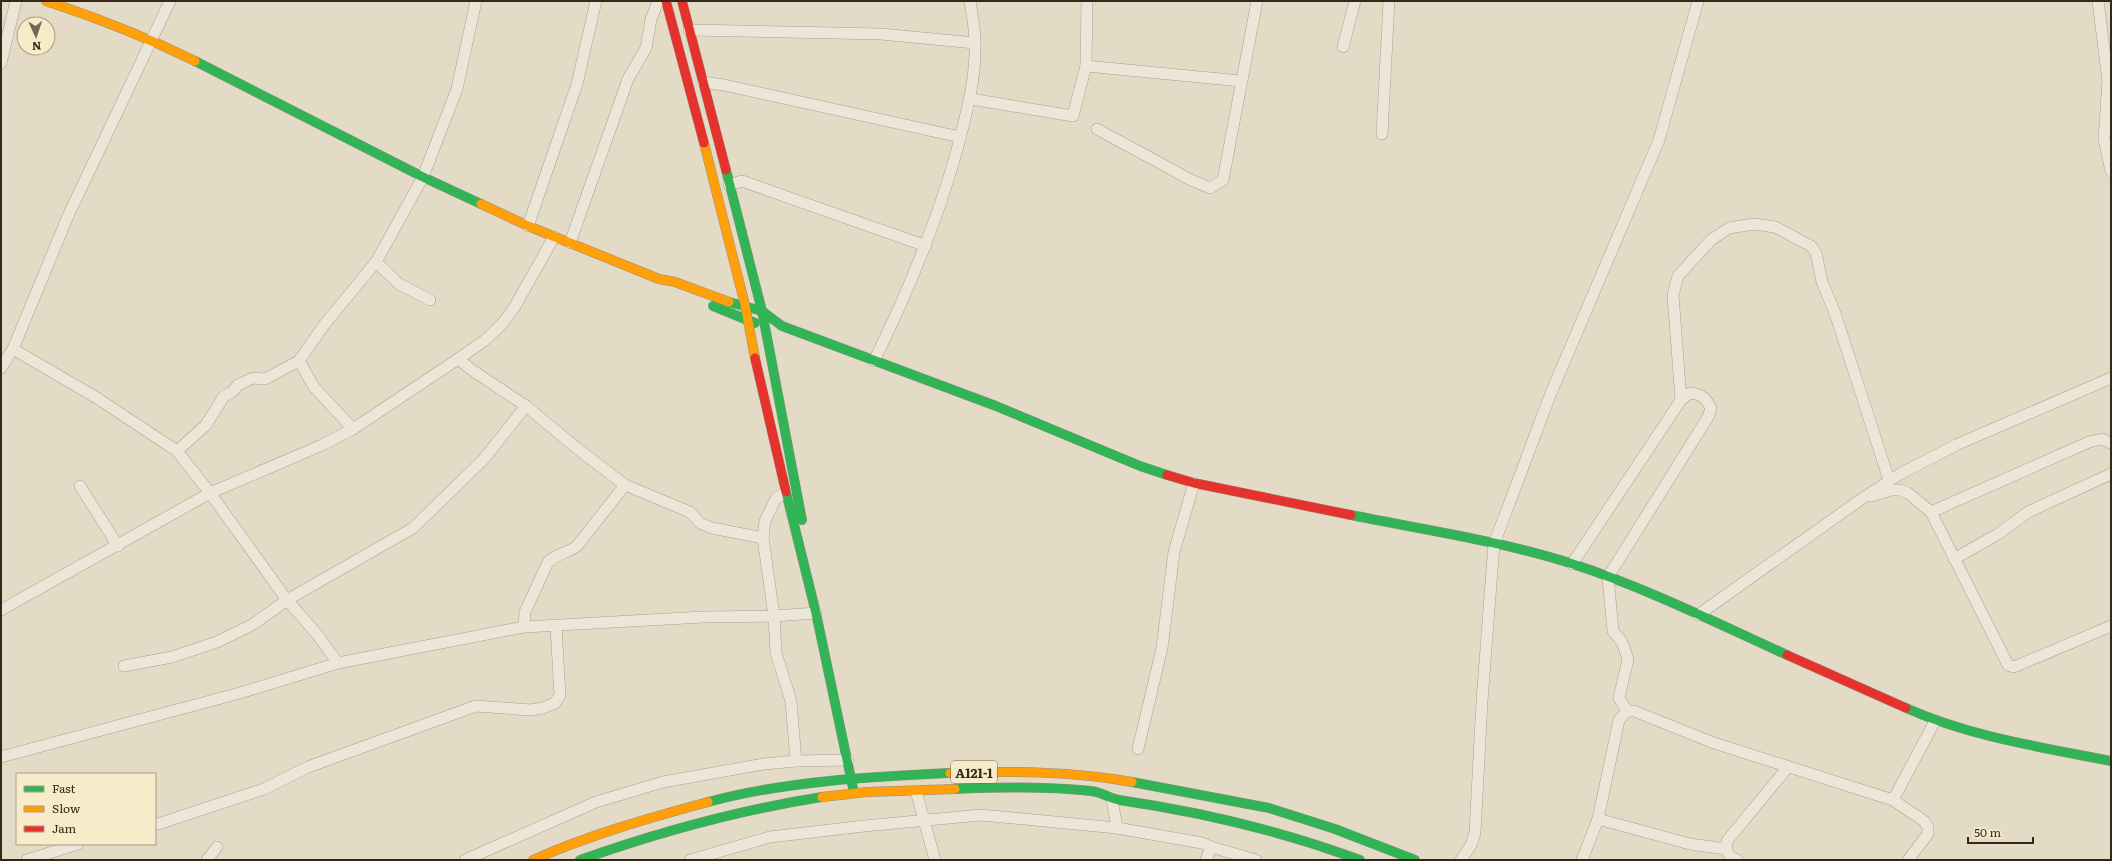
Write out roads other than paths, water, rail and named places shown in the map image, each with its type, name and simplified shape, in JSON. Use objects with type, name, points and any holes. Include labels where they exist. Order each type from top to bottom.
[{"type":"main road","points":[[46,1],[102,19],[151,39],[423,177],[528,226],[659,279],[675,282],[718,299],[745,305],[762,311],[782,326],[874,362],[996,406],[1140,466],[1194,483],[1494,544],[1572,564],[1608,577],[1698,615],[1935,721],[1980,735],[2111,760]]},
{"type":"main road","points":[[666,1],[691,91],[745,305],[786,493],[816,613],[848,760],[855,778]]},
{"type":"main road","points":[[682,1],[766,327],[803,526],[817,578]]},
{"type":"main road","points":[[718,299],[728,290],[736,274]]},
{"type":"main road","points":[[659,279],[671,290],[722,309],[748,321],[766,327],[782,326]]},
{"type":"main road","points":[[722,309],[736,320],[752,341]]},
{"type":"main road","points":[[836,661],[858,793]]},
{"type":"main road","name":"A121-1","points":[[533,860],[567,845],[641,821],[734,795],[855,778],[1005,771],[1096,775],[1225,798],[1269,808],[1335,829],[1415,860]]},
{"type":"main road","name":"A121-1","points":[[580,860],[657,835],[748,811],[858,793],[1006,787],[1095,791],[1112,799],[1142,802],[1221,818],[1334,850],[1360,860]]},
{"type":"street","points":[[1,63],[16,1]]},
{"type":"street","points":[[1,368],[13,349],[68,216],[170,1]]},
{"type":"street","points":[[177,451],[206,425],[224,396],[232,392],[238,385],[253,378],[265,380],[299,361],[324,325],[376,262],[423,177],[457,89],[476,1]]},
{"type":"street","points":[[528,226],[578,84],[596,1]]},
{"type":"street","points":[[570,243],[628,79],[646,48],[651,19],[658,1]]},
{"type":"street","points":[[874,362],[908,291],[926,246],[942,202],[971,99],[975,43],[970,1]]},
{"type":"street","points":[[971,99],[1073,116],[1086,66],[1087,1]]},
{"type":"street","points":[[1097,129],[1191,180],[1210,188],[1223,180],[1257,1]]},
{"type":"street","points":[[1343,47],[1355,1]]},
{"type":"street","points":[[1382,134],[1389,1]]},
{"type":"street","points":[[1461,860],[1471,845],[1475,834],[1482,701],[1494,544],[1551,393],[1659,140],[1698,1]]},
{"type":"street","points":[[2098,1],[2108,81],[2104,139],[2111,171]]},
{"type":"street","points":[[689,30],[881,34],[975,43]]},
{"type":"street","points":[[1086,66],[1241,81]]},
{"type":"street","points":[[702,82],[724,85],[960,137]]},
{"type":"street","points":[[729,185],[742,181],[926,246]]},
{"type":"street","points":[[1681,400],[1673,295],[1678,276],[1711,240],[1729,228],[1754,224],[1775,227],[1811,246],[1816,253],[1822,282],[1835,313],[1889,480]]},
{"type":"street","points":[[1,610],[118,546],[210,493],[322,445],[353,428],[458,359],[484,341],[502,324],[514,308],[554,237]]},
{"type":"street","points":[[376,262],[399,284],[430,300]]},
{"type":"street","points":[[13,349],[97,398],[177,451],[210,493],[287,600],[316,633],[338,663]]},
{"type":"street","points":[[458,359],[526,406],[579,450],[625,485],[690,512],[700,523],[712,528],[763,538]]},
{"type":"street","points":[[299,361],[314,387],[353,428]]},
{"type":"street","points":[[1698,615],[1889,480],[1956,445],[2111,378]]},
{"type":"street","points":[[1572,564],[1681,400],[1690,393],[1698,394],[1708,400],[1711,408],[1708,417],[1608,577],[1613,631],[1622,642],[1628,659],[1619,698],[1627,711]]},
{"type":"street","points":[[124,666],[172,657],[217,642],[252,625],[287,600],[413,528],[483,460],[526,406]]},
{"type":"street","points":[[1931,512],[2089,442],[2102,439],[2111,444]]},
{"type":"street","points":[[1954,559],[1998,534],[2028,512],[2111,474]]},
{"type":"street","points":[[1138,749],[1162,648],[1174,552],[1194,483]]},
{"type":"street","points":[[524,627],[525,612],[548,562],[552,558],[572,550],[577,546],[625,485]]},
{"type":"street","points":[[80,486],[118,546]]},
{"type":"street","points":[[1860,500],[1891,490],[1900,490],[1908,493],[1931,512],[2008,665],[2014,667],[2111,626]]},
{"type":"street","points":[[786,493],[776,498],[765,520],[763,538],[774,616],[776,653],[791,701],[796,761]]},
{"type":"street","points":[[1,757],[240,693],[338,663],[524,627],[703,617],[774,616],[816,613]]},
{"type":"street","points":[[156,824],[264,789],[308,767],[476,706],[530,710],[543,708],[555,703],[560,695],[556,626]]},
{"type":"street","points":[[1582,860],[1598,819],[1619,720],[1627,711],[1634,711],[1714,743],[1894,800],[1924,821],[1928,827],[1928,834],[1908,860]]},
{"type":"street","points":[[1894,800],[1935,721]]},
{"type":"street","points":[[465,860],[596,802],[663,782],[764,764],[796,761],[848,760]]},
{"type":"street","points":[[1736,860],[1728,855],[1726,850],[1727,841],[1788,767]]},
{"type":"street","points":[[916,791],[935,860]]},
{"type":"street","points":[[1112,799],[1118,828]]},
{"type":"street","points":[[690,860],[770,837],[981,815],[1118,828],[1202,843],[1256,860]]},
{"type":"street","points":[[1598,819],[1690,844],[1726,850]]},
{"type":"street","points":[[27,860],[75,845]]},
{"type":"street","points":[[207,860],[217,847]]},
{"type":"street","points":[[1206,860],[1211,847]]}]
